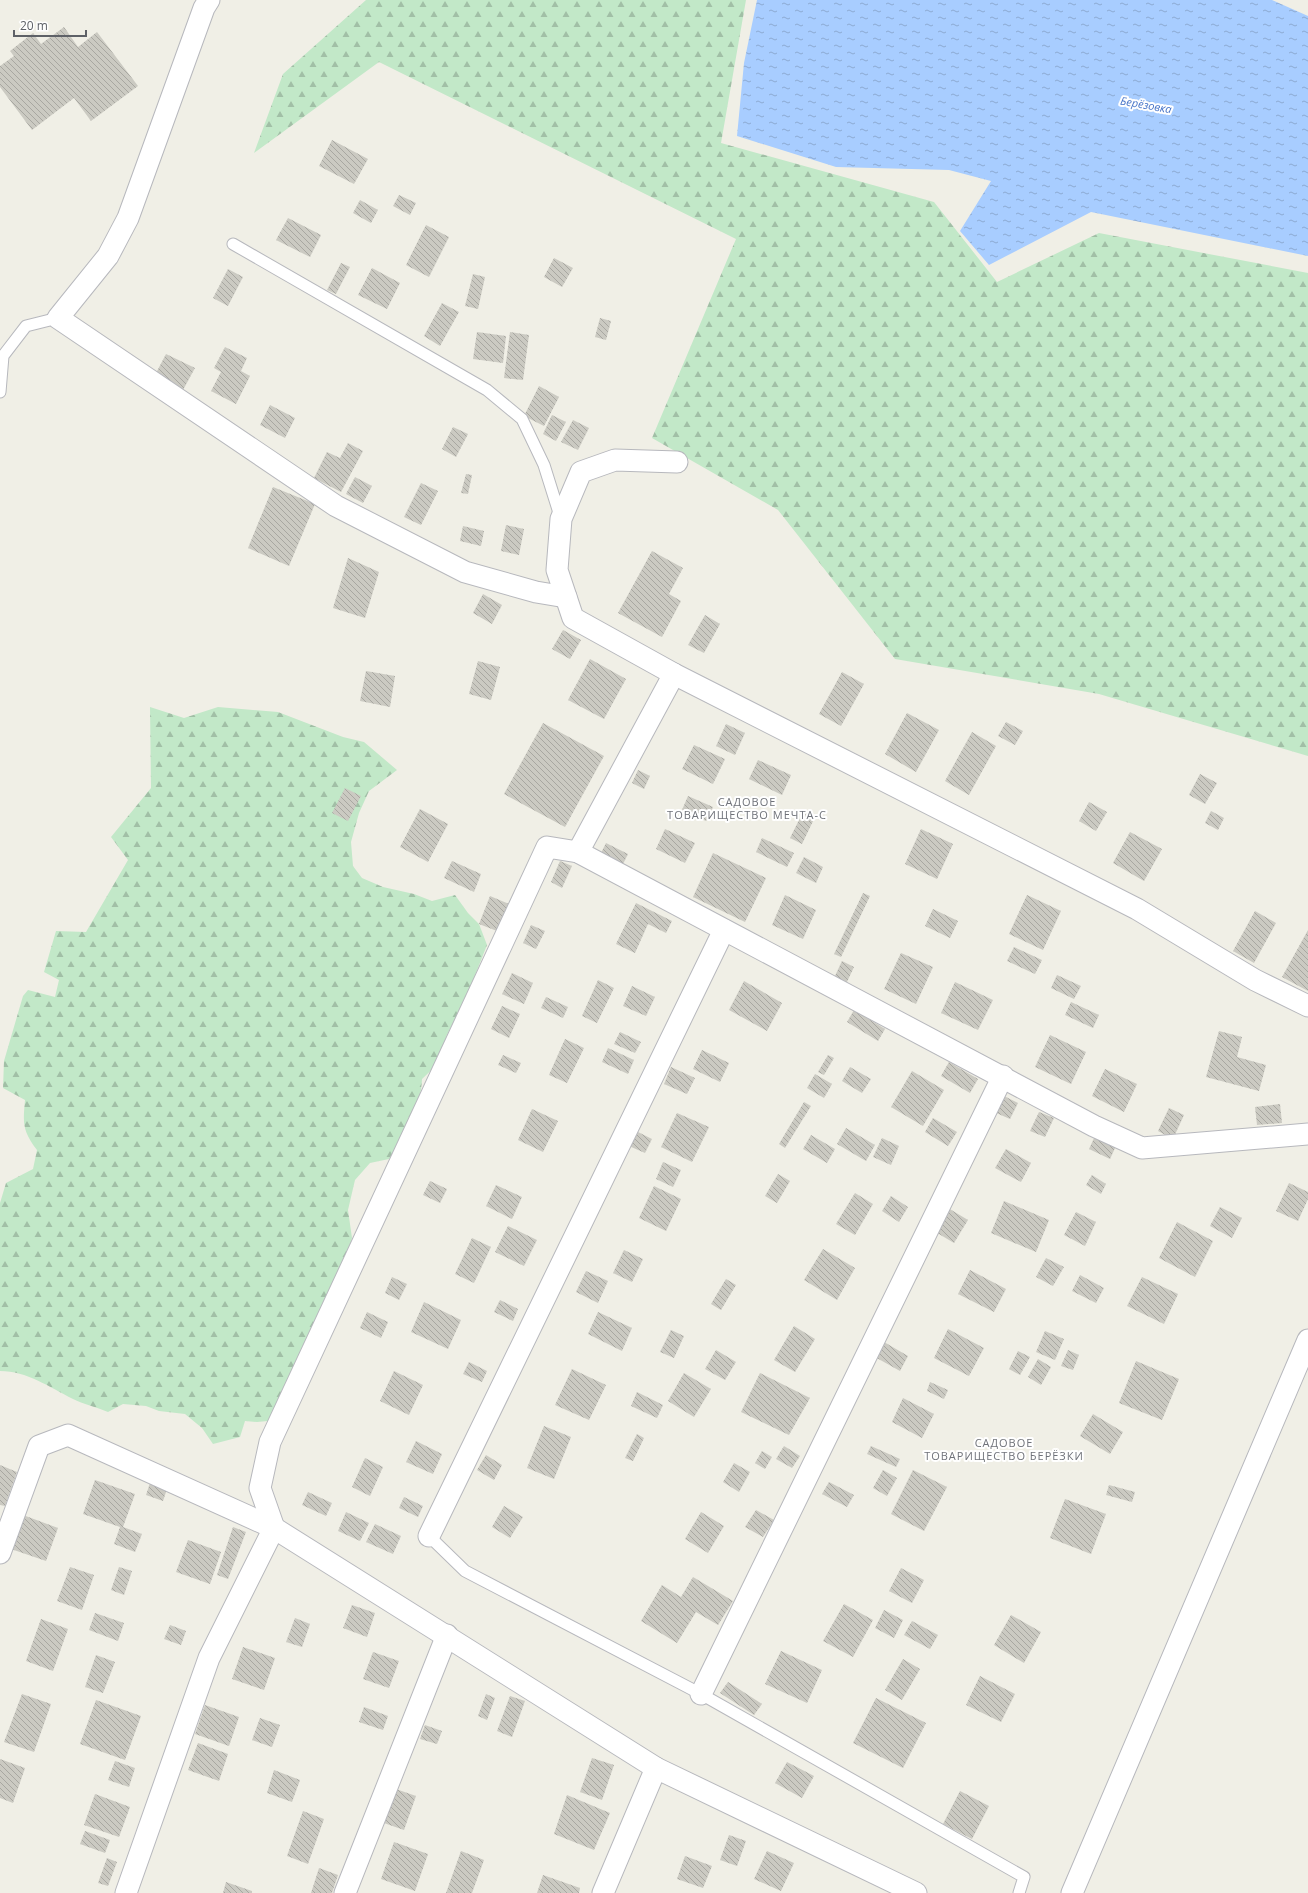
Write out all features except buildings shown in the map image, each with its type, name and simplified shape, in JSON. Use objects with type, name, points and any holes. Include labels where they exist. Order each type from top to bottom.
[{"type":"street","points":[[209,0],[204,8],[128,218],[108,256],[58,318],[336,506],[465,572],[536,592],[566,597]]},
{"type":"street","points":[[677,462],[615,460],[581,472],[561,519],[557,570],[573,618],[674,674],[1137,909],[1255,980],[1308,1006]]},
{"type":"street","points":[[578,852],[674,674]]},
{"type":"street","points":[[126,1893],[209,1658],[274,1528],[260,1488],[270,1442],[547,847],[578,852],[1003,1076],[1094,1126],[1142,1148],[1308,1134]]},
{"type":"street","points":[[429,1536],[724,930]]},
{"type":"street","points":[[701,1694],[1003,1076]]},
{"type":"street","points":[[1072,1893],[1308,1340]]},
{"type":"street","points":[[0,1553],[38,1446],[68,1435],[274,1528],[447,1635],[656,1768],[916,1893]]},
{"type":"street","points":[[345,1893],[447,1635]]},
{"type":"street","points":[[603,1893],[656,1768]]},
{"type":"lane","points":[[232,244],[487,390],[522,419],[544,466],[561,519]]},
{"type":"lane","points":[[0,392],[3,356],[26,326],[58,318]]},
{"type":"lane","points":[[429,1536],[465,1571],[701,1694],[1024,1877],[1019,1893]]},
{"type":"green space","points":[[366,0],[746,0],[721,143],[934,202],[997,282],[1099,233],[1308,273],[1308,756],[1099,694],[895,659],[778,510],[652,438],[736,239],[379,62],[254,153],[283,74]]},
{"type":"green space","points":[[150,707],[184,718],[218,707],[278,712],[343,737],[364,742],[397,770],[369,791],[359,813],[351,842],[353,866],[362,878],[383,887],[414,894],[432,901],[455,895],[468,913],[479,924],[487,945],[470,988],[446,1037],[443,1059],[422,1079],[419,1100],[411,1121],[401,1140],[389,1159],[370,1163],[355,1180],[348,1210],[352,1238],[343,1276],[279,1420],[257,1422],[245,1421],[240,1437],[213,1444],[202,1428],[185,1414],[159,1411],[146,1406],[123,1404],[108,1412],[77,1401],[29,1377],[0,1371],[0,1203],[6,1183],[33,1169],[37,1150],[26,1131],[24,1121],[25,1100],[3,1088],[4,1061],[23,996],[28,990],[55,997],[59,980],[44,972],[56,931],[86,932],[128,860],[111,837],[151,788]]},
{"type":"water","name":"Берёзовка","points":[[757,0],[1272,0],[1308,16],[1308,256],[1091,212],[989,265],[960,231],[991,181],[949,170],[836,167],[737,136],[744,63]]},
{"type":"district","name":"САДОВОЕ ТОВАРИЩЕСТВО МЕЧТА-С","points":[[747,808]]},
{"type":"district","name":"САДОВОЕ ТОВАРИЩЕСТВО БЕРЁЗКИ","points":[[1004,1449]]}]
